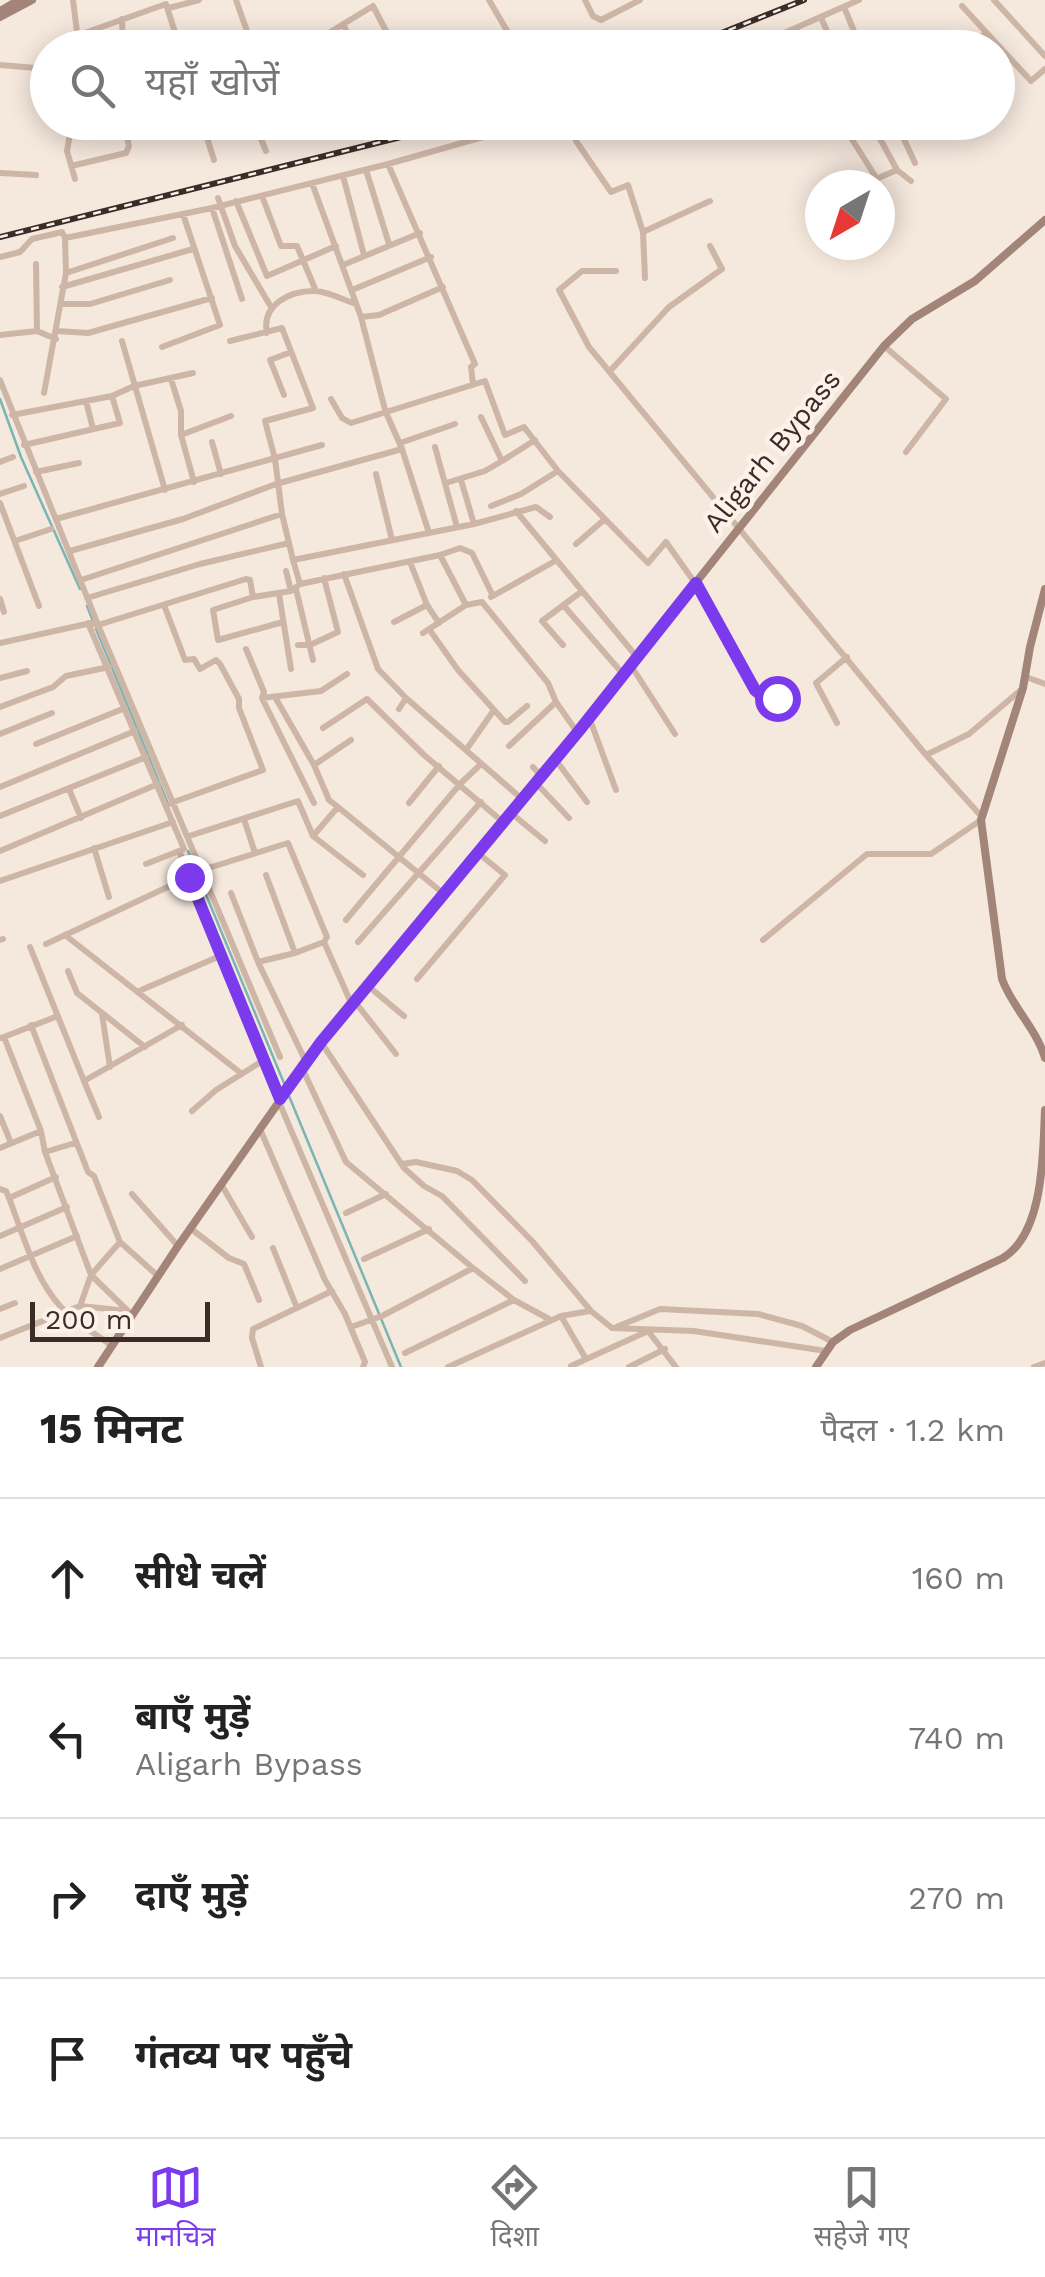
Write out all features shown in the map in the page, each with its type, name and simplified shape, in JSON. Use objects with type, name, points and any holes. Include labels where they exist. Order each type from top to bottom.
[{"type":"main road","points":[[0,14],[20,0]]},
{"type":"main road","points":[[0,14],[32,0]]},
{"type":"main road","name":"Aligarh Bypass","points":[[98,1367],[131,1311],[304,1064],[578,732],[884,346],[912,319],[975,280],[1045,220]]},
{"type":"main road","points":[[1045,589],[1023,688],[982,818],[1002,978],[1041,1037],[1045,1058]]},
{"type":"main road","points":[[816,1367],[833,1342],[850,1330],[1011,1253],[1026,1234],[1036,1200],[1045,1110]]},
{"type":"street","points":[[73,0],[78,30]]},
{"type":"street","points":[[168,8],[198,0]]},
{"type":"street","points":[[236,0],[247,30]]},
{"type":"street","points":[[490,0],[507,30]]},
{"type":"street","points":[[585,0],[593,16],[602,20],[640,0]]},
{"type":"street","points":[[791,30],[860,0]]},
{"type":"street","points":[[994,0],[1045,56]]},
{"type":"street","points":[[90,30],[162,4],[168,8],[175,30]]},
{"type":"street","points":[[336,30],[373,6],[386,30]]},
{"type":"street","points":[[962,6],[983,30]]},
{"type":"street","points":[[844,7],[854,30]]},
{"type":"street","points":[[821,18],[826,30]]},
{"type":"street","points":[[122,19],[122,30]]},
{"type":"street","points":[[343,24],[346,30]]},
{"type":"street","points":[[0,64],[30,67]]},
{"type":"street","points":[[1015,64],[1031,81],[1045,69]]},
{"type":"street","points":[[68,140],[75,180]]},
{"type":"street","points":[[71,166],[126,153],[128,140]]},
{"type":"street","points":[[208,140],[214,160]]},
{"type":"street","points":[[261,140],[266,151]]},
{"type":"street","points":[[65,238],[262,196],[473,140]]},
{"type":"street","points":[[576,140],[612,192],[628,185],[643,232],[645,278]]},
{"type":"street","points":[[853,140],[871,170]]},
{"type":"street","points":[[881,140],[897,170],[911,181]]},
{"type":"street","points":[[904,140],[915,163]]},
{"type":"street","points":[[388,164],[475,364],[471,367],[473,384]]},
{"type":"street","points":[[366,170],[389,244]]},
{"type":"street","points":[[0,173],[36,175]]},
{"type":"street","points":[[343,176],[364,255]]},
{"type":"street","points":[[312,183],[361,316],[386,410],[429,533]]},
{"type":"street","points":[[262,196],[281,246],[298,246],[316,291]]},
{"type":"street","points":[[643,232],[710,201]]},
{"type":"street","points":[[236,202],[266,276],[336,246]]},
{"type":"street","points":[[217,204],[242,298]]},
{"type":"street","points":[[217,204],[234,246],[271,308]]},
{"type":"street","points":[[162,346],[220,325],[183,214]]},
{"type":"street","points":[[0,257],[20,252],[32,240],[62,232],[65,238],[66,273],[44,393]]},
{"type":"street","points":[[342,265],[420,233]]},
{"type":"street","points":[[66,273],[174,238]]},
{"type":"street","points":[[610,371],[669,306],[722,269],[710,246]]},
{"type":"street","points":[[62,286],[193,249]]},
{"type":"street","points":[[352,290],[430,257]]},
{"type":"street","points":[[36,264],[37,331]]},
{"type":"street","points":[[616,271],[582,271],[559,290],[589,347],[982,818],[932,854],[867,854],[764,940]]},
{"type":"street","points":[[61,304],[90,304],[170,280]]},
{"type":"street","points":[[361,316],[379,315],[443,287]]},
{"type":"street","points":[[267,333],[264,320],[282,298],[316,291],[356,304]]},
{"type":"street","points":[[0,335],[37,331],[56,335],[88,333],[212,298]]},
{"type":"street","points":[[230,341],[282,328],[313,408],[266,421],[313,660]]},
{"type":"street","points":[[122,341],[166,490]]},
{"type":"street","points":[[884,346],[946,399],[906,452]]},
{"type":"street","points":[[284,395],[270,360],[291,352]]},
{"type":"street","points":[[12,415],[112,396],[134,386],[194,374]]},
{"type":"street","points":[[171,379],[194,482]]},
{"type":"street","points":[[0,380],[81,580],[108,667],[184,849],[146,864]]},
{"type":"street","points":[[331,399],[347,422],[485,381],[505,434],[524,427],[558,471],[648,563],[666,542],[696,583],[755,690],[766,699],[777,698]]},
{"type":"street","points":[[24,445],[120,423],[112,396]]},
{"type":"street","points":[[86,401],[93,429]]},
{"type":"street","points":[[181,434],[231,416]]},
{"type":"street","points":[[481,418],[502,461]]},
{"type":"street","points":[[70,551],[182,519],[456,424]]},
{"type":"street","points":[[446,482],[461,480],[502,461],[535,440]]},
{"type":"street","points":[[212,442],[221,474]]},
{"type":"street","points":[[56,519],[322,445]]},
{"type":"street","points":[[435,446],[457,526]]},
{"type":"street","points":[[0,462],[13,456]]},
{"type":"street","points":[[36,472],[79,463]]},
{"type":"street","points":[[491,506],[521,494],[558,471]]},
{"type":"street","points":[[376,474],[392,540]]},
{"type":"street","points":[[461,480],[474,524]]},
{"type":"street","points":[[0,494],[24,486]]},
{"type":"street","points":[[0,503],[39,606]]},
{"type":"street","points":[[293,560],[474,524],[516,511],[540,507],[550,517]]},
{"type":"street","points":[[516,511],[633,661],[676,734]]},
{"type":"street","points":[[81,580],[282,514]]},
{"type":"street","points":[[576,544],[605,519]]},
{"type":"street","points":[[15,541],[51,529]]},
{"type":"street","points":[[87,598],[288,543]]},
{"type":"street","points":[[283,622],[218,640],[213,610],[324,578],[440,556],[460,548],[468,549],[493,596]]},
{"type":"street","points":[[440,556],[466,605]]},
{"type":"street","points":[[527,706],[508,722],[426,631],[466,605],[482,602],[555,561]]},
{"type":"street","points":[[410,562],[427,605],[439,623]]},
{"type":"street","points":[[286,571],[296,588]]},
{"type":"street","points":[[344,574],[378,670],[522,799]]},
{"type":"street","points":[[0,643],[164,605],[246,578],[250,580],[253,597]]},
{"type":"street","points":[[298,645],[310,645],[338,632],[324,578]]},
{"type":"street","points":[[563,645],[542,621],[581,592]]},
{"type":"street","points":[[279,594],[291,669]]},
{"type":"street","points":[[0,600],[4,612]]},
{"type":"street","points":[[482,602],[548,684],[578,732]]},
{"type":"street","points":[[164,605],[186,660],[194,660],[200,669],[216,660],[220,664],[239,699],[238,708],[262,770],[171,803]]},
{"type":"street","points":[[394,622],[427,605]]},
{"type":"street","points":[[564,606],[623,674]]},
{"type":"street","points":[[94,623],[189,836],[280,1057]]},
{"type":"street","points":[[246,649],[264,692],[262,698],[314,803]]},
{"type":"street","points":[[837,723],[816,683],[846,657]]},
{"type":"street","points":[[0,707],[53,687],[66,676],[108,667]]},
{"type":"street","points":[[0,678],[27,671]]},
{"type":"street","points":[[262,698],[321,691],[347,674]]},
{"type":"street","points":[[1026,676],[1045,684]]},
{"type":"street","points":[[926,755],[969,734],[1023,688]]},
{"type":"street","points":[[275,696],[329,800],[444,894]]},
{"type":"street","points":[[398,709],[406,698]]},
{"type":"street","points":[[323,728],[366,699],[503,822]]},
{"type":"street","points":[[510,746],[556,702]]},
{"type":"street","points":[[36,744],[125,708]]},
{"type":"street","points":[[466,750],[494,710]]},
{"type":"street","points":[[0,734],[52,713]]},
{"type":"street","points":[[589,717],[616,790]]},
{"type":"street","points":[[0,787],[135,731]]},
{"type":"street","points":[[314,765],[350,740]]},
{"type":"street","points":[[0,816],[146,757]]},
{"type":"street","points":[[555,760],[587,802]]},
{"type":"street","points":[[346,920],[481,764]]},
{"type":"street","points":[[409,803],[439,766]]},
{"type":"street","points":[[532,767],[569,818]]},
{"type":"street","points":[[0,851],[158,784]]},
{"type":"street","points":[[70,789],[81,818]]},
{"type":"street","points":[[300,805],[329,800]]},
{"type":"street","points":[[189,836],[298,801],[314,836],[362,876]]},
{"type":"street","points":[[358,942],[481,802]]},
{"type":"street","points":[[314,836],[338,807]]},
{"type":"street","points":[[511,813],[545,841]]},
{"type":"street","points":[[244,819],[255,853]]},
{"type":"street","points":[[0,882],[173,822]]},
{"type":"street","points":[[202,870],[288,843],[326,937],[324,942],[354,1004],[396,1054]]},
{"type":"street","points":[[94,848],[109,897]]},
{"type":"street","points":[[179,851],[376,1319],[392,1367]]},
{"type":"street","points":[[417,979],[505,875],[478,853]]},
{"type":"street","points":[[266,875],[295,953]]},
{"type":"street","points":[[46,944],[189,877]]},
{"type":"street","points":[[231,893],[340,1154],[473,1268],[514,1300],[550,1320]]},
{"type":"street","points":[[65,935],[242,1074]]},
{"type":"street","points":[[258,962],[324,942]]},
{"type":"street","points":[[30,947],[99,1117]]},
{"type":"street","points":[[139,991],[220,956]]},
{"type":"street","points":[[68,972],[77,992],[144,1047]]},
{"type":"street","points":[[368,986],[404,1016]]},
{"type":"street","points":[[101,1012],[110,1067]]},
{"type":"street","points":[[58,1016],[2,1037],[41,1131],[45,1152],[91,1275],[131,1311]]},
{"type":"street","points":[[31,1025],[75,1143],[88,1172],[94,1176],[120,1242],[158,1276]]},
{"type":"street","points":[[84,1081],[182,1025]]},
{"type":"street","points":[[321,1042],[402,1164],[420,1183],[442,1196],[525,1280]]},
{"type":"street","points":[[192,1111],[264,1060]]},
{"type":"street","points":[[0,1116],[11,1144]]},
{"type":"street","points":[[260,1128],[351,1327],[364,1367]]},
{"type":"street","points":[[0,1148],[41,1131]]},
{"type":"street","points":[[45,1152],[75,1143]]},
{"type":"street","points":[[402,1164],[416,1162],[466,1175],[612,1328],[694,1331],[826,1351]]},
{"type":"street","points":[[10,1198],[56,1178]]},
{"type":"street","points":[[220,1184],[252,1237]]},
{"type":"street","points":[[0,1189],[10,1198],[47,1288],[64,1311],[112,1346]]},
{"type":"street","points":[[132,1194],[178,1246]]},
{"type":"street","points":[[346,1213],[386,1194]]},
{"type":"street","points":[[1036,1200],[1045,1211]]},
{"type":"street","points":[[0,1236],[67,1207]]},
{"type":"street","points":[[190,1228],[228,1258],[244,1264],[258,1300]]},
{"type":"street","points":[[364,1259],[429,1230]]},
{"type":"street","points":[[0,1268],[77,1236]]},
{"type":"street","points":[[80,1306],[91,1275],[120,1242]]},
{"type":"street","points":[[273,1248],[297,1308]]},
{"type":"street","points":[[351,1327],[376,1319],[473,1268]]},
{"type":"street","points":[[260,1367],[253,1329],[332,1291]]},
{"type":"street","points":[[405,1353],[514,1300]]},
{"type":"street","points":[[0,1309],[15,1303]]},
{"type":"street","points":[[0,1338],[80,1306],[131,1311]]},
{"type":"street","points":[[612,1328],[660,1309],[727,1312],[779,1318],[833,1342]]},
{"type":"street","points":[[448,1367],[550,1320],[592,1311]]},
{"type":"street","points":[[561,1316],[586,1359]]},
{"type":"street","points":[[571,1367],[648,1331]]},
{"type":"street","points":[[648,1331],[676,1367]]},
{"type":"street","points":[[629,1367],[665,1350]]},
{"type":"street","points":[[1034,1367],[1045,1363]]},
{"type":"waterway","points":[[0,399],[21,457],[80,589]]},
{"type":"waterway","points":[[87,606],[93,621]]},
{"type":"waterway","points":[[96,629],[169,806]]},
{"type":"waterway","points":[[188,851],[286,1088]]},
{"type":"waterway","points":[[289,1096],[401,1367]]},
{"type":"railway","points":[[729,30],[804,0]]},
{"type":"railway","points":[[0,237],[389,140]]},
{"type":"route","points":[[189,877],[280,1099],[321,1042],[696,583],[755,690],[766,699],[777,698]]}]
